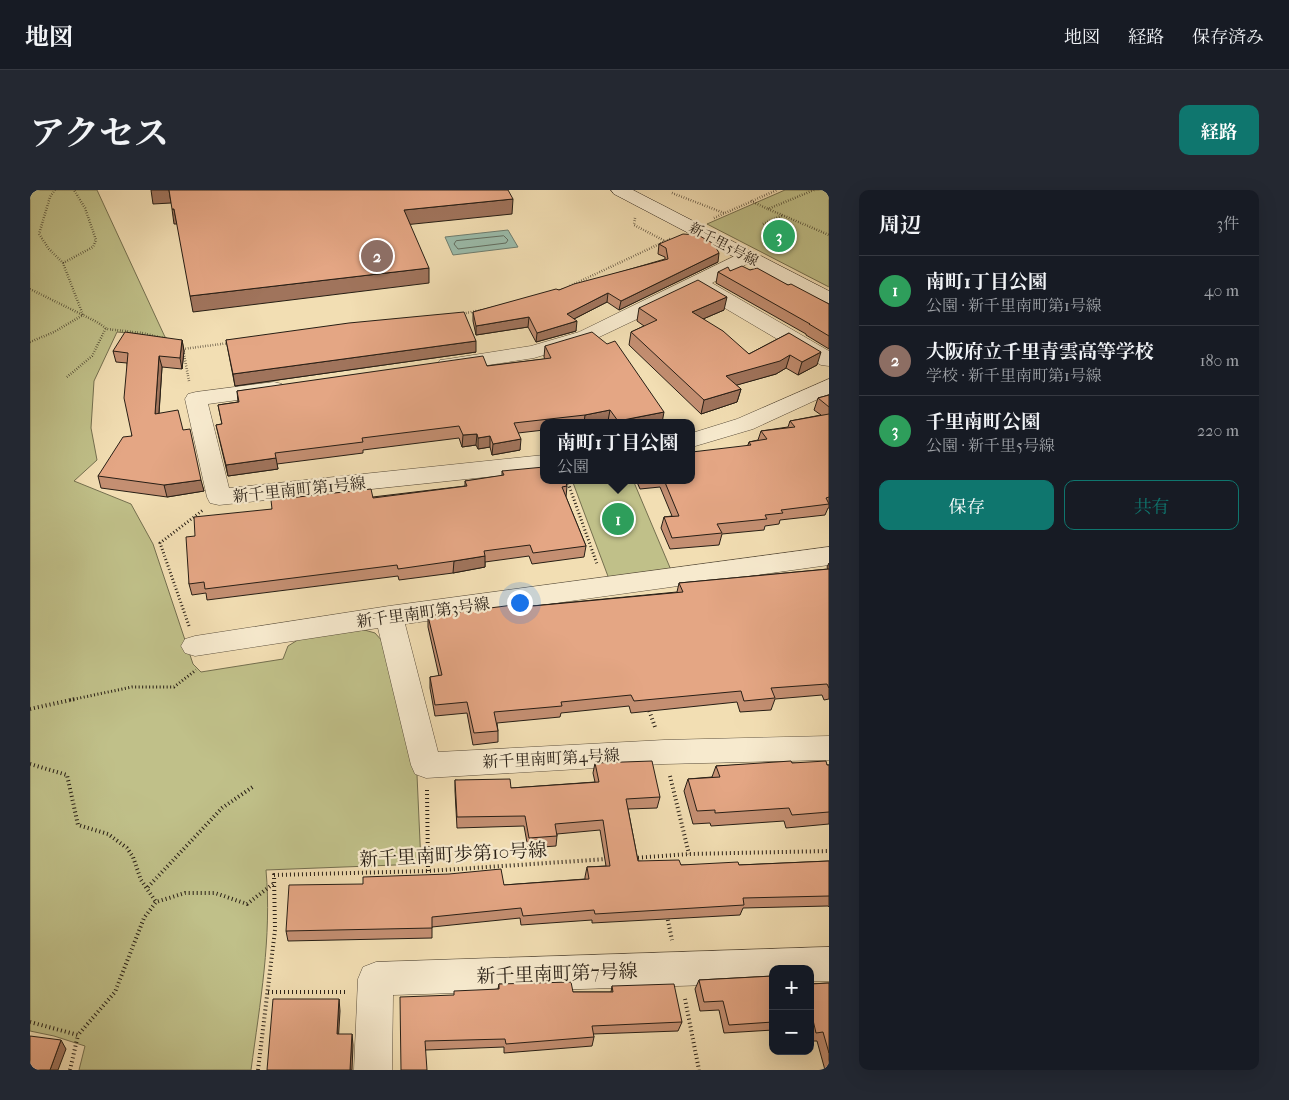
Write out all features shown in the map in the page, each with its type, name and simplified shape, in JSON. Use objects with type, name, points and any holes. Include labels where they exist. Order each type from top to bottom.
[{"type":"street","name":"新千里5号線","points":[[620,190],[829,298]]},
{"type":"street","points":[[424,369],[534,352],[586,336],[697,283],[747,256]]},
{"type":"street","points":[[697,283],[829,360]]},
{"type":"street","points":[[196,399],[295,386]]},
{"type":"street","points":[[695,439],[755,420],[829,386]]},
{"type":"street","name":"新千里南町第1号線","points":[[196,399],[219,498],[540,463]]},
{"type":"street","name":"新千里南町第3号線","points":[[195,646],[242,646],[389,616],[829,556]]},
{"type":"street","points":[[389,616],[426,765]]},
{"type":"street","name":"新千里南町第4号線","points":[[426,765],[664,752],[829,748]]},
{"type":"street","name":"新千里南町第7号線","points":[[375,992],[376,979],[829,964]]},
{"type":"street","points":[[373,1070],[375,992]]},
{"type":"path","points":[[54,190],[50,197],[39,234],[49,249],[63,263],[83,315]]},
{"type":"path","points":[[63,263],[93,247],[96,240],[85,208],[74,190]]},
{"type":"path","points":[[664,190],[725,213]]},
{"type":"path","points":[[712,218],[777,190]]},
{"type":"path","points":[[768,209],[814,190]]},
{"type":"path","points":[[751,201],[829,235]]},
{"type":"path","points":[[763,224],[783,215]]},
{"type":"path","points":[[637,227],[665,242]]},
{"type":"path","points":[[566,288],[672,238]]},
{"type":"path","points":[[30,289],[106,328],[153,335],[170,342]]},
{"type":"path","points":[[458,314],[486,309]]},
{"type":"path","points":[[30,342],[54,332],[83,315]]},
{"type":"path","points":[[66,377],[90,360],[106,328]]},
{"type":"path","points":[[176,345],[183,349],[232,343]]},
{"type":"path","points":[[183,349],[191,394],[196,399]]},
{"type":"path","points":[[568,484],[605,586]]},
{"type":"path","points":[[30,709],[132,687],[174,687],[201,666],[160,543],[219,498]]},
{"type":"path","points":[[648,706],[664,752],[689,854]]},
{"type":"path","points":[[30,764],[67,775],[78,825],[107,833],[126,847],[132,855],[141,881],[148,887],[156,902]]},
{"type":"path","points":[[426,765],[428,871]]},
{"type":"path","points":[[148,887],[222,808],[254,786]]},
{"type":"path","points":[[624,858],[689,854],[829,851]]},
{"type":"path","points":[[653,856],[655,866]]},
{"type":"path","name":"新千里南町歩第10号線","points":[[274,883],[274,875],[428,871],[614,859]]},
{"type":"path","points":[[70,1070],[78,1034],[115,992],[144,918],[156,902],[185,893],[215,893],[247,904],[274,883]]},
{"type":"path","points":[[258,1070],[275,930],[274,883]]},
{"type":"path","points":[[666,913],[699,1070]]},
{"type":"path","points":[[268,992],[375,992]]},
{"type":"path","points":[[30,1022],[78,1034]]},
{"type":"green space","points":[[30,190],[97,190],[165,337],[180,346],[138,334],[117,332],[94,381],[91,428],[97,460],[74,481],[131,504],[153,544],[193,664],[201,672],[283,659],[288,646],[301,638],[361,629],[375,633],[383,642],[417,775],[421,864],[266,870],[266,945],[251,1070],[79,1070],[85,1046],[30,1031]]},
{"type":"green space","points":[[785,190],[829,190],[829,287],[707,224]]},
{"type":"green space","points":[[573,484],[635,484],[671,570],[609,579]]},
{"type":"water","points":[[508,230],[518,247],[453,255],[445,237]]},
{"type":"building","points":[[169,190],[508,190],[513,199],[404,210],[429,268],[190,296]]},
{"type":"building","points":[[683,234],[698,235],[714,244],[719,253],[621,301],[608,293],[567,314],[577,321],[537,333],[529,317],[476,326],[473,312],[668,259],[666,248],[659,244]]},
{"type":"building","points":[[742,266],[750,270],[757,268],[829,304],[829,336],[718,272],[728,267],[730,271]]},
{"type":"building","points":[[698,280],[727,297],[692,312],[723,331],[749,354],[789,333],[821,352],[802,362],[790,355],[780,361],[726,376],[741,389],[704,400],[631,332],[657,320],[639,308]]},
{"type":"building","points":[[464,312],[476,341],[233,374],[226,340],[349,323]]},
{"type":"building","points":[[125,332],[182,340],[180,358],[159,356],[155,414],[178,410],[183,430],[190,429],[201,480],[164,485],[98,476],[123,437],[132,436],[124,398],[128,353],[113,351]]},
{"type":"building","points":[[592,332],[607,344],[615,341],[664,412],[628,419],[617,419],[610,410],[585,415],[514,423],[521,439],[493,444],[490,436],[478,438],[477,434],[463,435],[459,426],[362,438],[363,442],[275,453],[276,458],[226,465],[216,425],[222,424],[218,405],[239,402],[237,391],[483,356],[487,366],[551,358],[545,346]]},
{"type":"building","points":[[829,395],[829,407],[818,398]]},
{"type":"building","points":[[829,414],[829,497],[826,498],[829,504],[781,510],[783,513],[765,515],[767,519],[717,524],[722,533],[672,538],[664,517],[679,516],[666,484],[695,484],[695,452],[751,445],[749,442],[767,439],[761,431],[795,427],[790,421]]},
{"type":"building","points":[[540,467],[540,484],[566,484],[567,486],[562,487],[586,546],[533,553],[530,545],[484,551],[485,556],[398,569],[397,565],[205,589],[204,582],[189,584],[186,537],[195,536],[194,517],[272,509],[271,500],[371,489],[373,498],[467,486],[465,481],[504,475],[502,471]]},
{"type":"building","points":[[829,569],[829,688],[827,684],[771,688],[775,698],[744,701],[741,691],[634,701],[631,695],[561,702],[562,706],[494,712],[498,731],[474,733],[467,702],[435,705],[430,677],[442,675],[428,616],[521,604],[522,607],[683,592],[679,583]]},
{"type":"building","points":[[652,761],[660,797],[626,799],[638,861],[679,860],[681,865],[738,862],[739,865],[829,861],[829,896],[743,898],[744,905],[595,914],[594,910],[523,916],[521,908],[432,917],[432,928],[286,931],[289,885],[363,884],[363,877],[449,874],[501,869],[504,885],[589,879],[587,867],[610,866],[603,820],[555,824],[557,836],[529,838],[525,816],[457,817],[455,780],[510,779],[511,788],[599,782],[595,763]]},
{"type":"building","points":[[791,761],[792,763],[826,761],[827,765],[829,765],[829,812],[792,815],[789,808],[715,813],[715,810],[697,811],[688,779],[720,777],[716,766]]},
{"type":"building","points":[[769,976],[769,1022],[729,1025],[723,1001],[704,1002],[699,980]]},
{"type":"building","points":[[571,982],[573,992],[613,992],[612,986],[674,984],[682,1022],[592,1026],[594,1037],[506,1044],[505,1039],[425,1041],[427,1070],[401,1070],[400,997],[454,995],[454,991],[499,989],[499,984]]},
{"type":"building","points":[[829,983],[829,1053],[823,1032],[816,1033],[814,1024],[814,984]]},
{"type":"building","points":[[273,999],[339,999],[337,1034],[352,1034],[350,1070],[267,1070]]},
{"type":"building","points":[[30,1036],[61,1040],[50,1070],[30,1070]]},
{"type":"place","name":"千里南町公園","points":[[779,236]]},
{"type":"place","name":"大阪府立千里青雲高等学校","points":[[377,256]]},
{"type":"place","name":"南町1丁目公園","points":[[618,519]]}]
